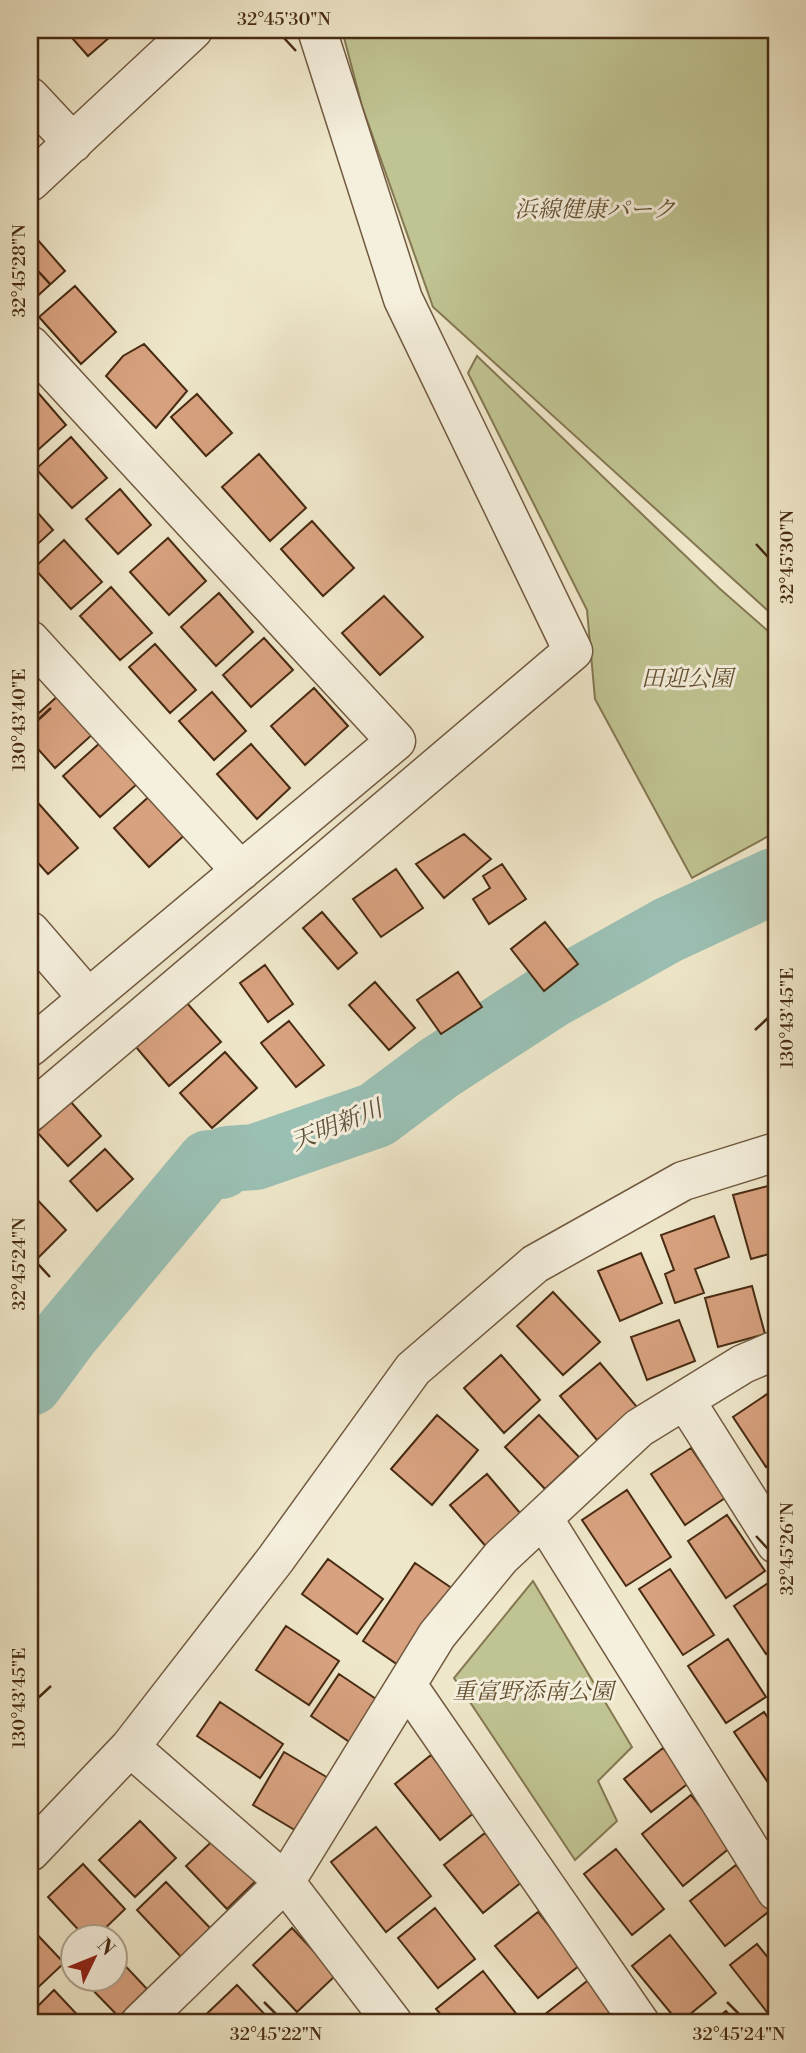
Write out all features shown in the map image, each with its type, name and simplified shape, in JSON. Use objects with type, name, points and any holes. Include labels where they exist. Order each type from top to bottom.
[{"type":"street","points":[[30,182],[193,30]]},
{"type":"street","points":[[30,1112],[573,651],[403,299],[317,30]]},
{"type":"street","points":[[30,97],[72,143]]},
{"type":"street","points":[[30,1047],[396,741],[32,350]]},
{"type":"street","points":[[30,640],[241,871]]},
{"type":"street","points":[[30,932],[88,998]]},
{"type":"street","points":[[30,1852],[130,1746],[275,1560],[413,1369],[535,1264],[683,1181],[776,1152]]},
{"type":"street","points":[[140,2023],[285,1882],[438,1635],[501,1557],[639,1428],[743,1364],[776,1350]]},
{"type":"street","points":[[685,1400],[776,1544]]},
{"type":"street","points":[[543,1518],[776,1891]]},
{"type":"street","points":[[407,1685],[640,2023]]},
{"type":"street","points":[[130,1746],[285,1882],[393,2023]]},
{"type":"green space","name":"浜線健康パーク","points":[[342,30],[776,30],[776,618],[433,307],[362,106]]},
{"type":"green space","name":"田迎公園","points":[[477,356],[719,588],[776,638],[776,832],[692,878],[595,699],[587,610],[468,373]]},
{"type":"green space","name":"重富野添南公園","points":[[533,1581],[632,1747],[598,1781],[617,1821],[575,1860],[454,1678]]},
{"type":"building","points":[[65,30],[118,30],[88,56]]},
{"type":"building","points":[[30,231],[65,271],[32,301],[30,299]]},
{"type":"building","points":[[75,286],[116,332],[81,364],[39,317]]},
{"type":"building","points":[[144,344],[187,391],[156,428],[106,376],[123,356]]},
{"type":"building","points":[[34,388],[66,425],[30,457],[30,392]]},
{"type":"building","points":[[197,394],[232,433],[206,456],[171,417]]},
{"type":"building","points":[[71,437],[107,478],[72,508],[36,469]]},
{"type":"building","points":[[259,454],[306,508],[270,541],[222,487]]},
{"type":"building","points":[[120,489],[151,525],[118,554],[86,519]]},
{"type":"building","points":[[30,504],[53,530],[30,551]]},
{"type":"building","points":[[312,521],[354,568],[323,596],[281,549]]},
{"type":"building","points":[[168,538],[206,581],[169,615],[130,572]]},
{"type":"building","points":[[64,540],[102,582],[71,609],[34,568]]},
{"type":"building","points":[[111,587],[152,633],[120,660],[80,616]]},
{"type":"building","points":[[219,593],[253,632],[216,666],[181,627]]},
{"type":"building","points":[[384,596],[423,637],[380,675],[342,633]]},
{"type":"building","points":[[264,638],[293,670],[251,707],[223,675]]},
{"type":"building","points":[[155,644],[196,690],[170,713],[129,667]]},
{"type":"building","points":[[314,688],[348,726],[305,765],[271,726]]},
{"type":"building","points":[[212,692],[246,731],[214,760],[179,721]]},
{"type":"building","points":[[60,694],[94,733],[55,768],[30,740],[30,721]]},
{"type":"building","points":[[101,742],[137,784],[100,817],[63,776]]},
{"type":"building","points":[[251,744],[290,788],[257,819],[217,774]]},
{"type":"building","points":[[153,793],[188,832],[149,867],[114,828]]},
{"type":"building","points":[[39,804],[78,848],[48,874],[30,854],[30,812]]},
{"type":"building","points":[[464,834],[491,859],[444,898],[416,864]]},
{"type":"building","points":[[502,864],[526,899],[489,924],[473,899],[490,888],[483,876]]},
{"type":"building","points":[[396,869],[423,908],[381,937],[353,899]]},
{"type":"building","points":[[322,912],[357,953],[338,969],[303,928]]},
{"type":"building","points":[[545,922],[578,964],[544,991],[511,949]]},
{"type":"building","points":[[265,965],[293,1004],[268,1022],[240,983]]},
{"type":"building","points":[[458,972],[482,1007],[441,1034],[417,1000]]},
{"type":"building","points":[[375,982],[415,1028],[389,1050],[349,1005]]},
{"type":"building","points":[[187,1003],[221,1042],[169,1086],[136,1047]]},
{"type":"building","points":[[289,1021],[324,1065],[296,1087],[261,1043]]},
{"type":"building","points":[[225,1052],[257,1088],[212,1128],[180,1093]]},
{"type":"building","points":[[70,1101],[101,1136],[68,1166],[37,1132]]},
{"type":"building","points":[[105,1149],[133,1179],[97,1211],[70,1181]]},
{"type":"building","points":[[776,1184],[776,1252],[751,1259],[733,1195]]},
{"type":"building","points":[[30,1192],[66,1230],[35,1261],[30,1255]]},
{"type":"building","points":[[714,1216],[729,1257],[695,1269],[704,1293],[675,1303],[665,1274],[674,1270],[661,1235]]},
{"type":"building","points":[[641,1253],[662,1303],[620,1321],[598,1271]]},
{"type":"building","points":[[752,1286],[765,1334],[718,1347],[705,1298]]},
{"type":"building","points":[[553,1292],[600,1342],[563,1375],[517,1326]]},
{"type":"building","points":[[679,1320],[695,1361],[647,1380],[631,1337]]},
{"type":"building","points":[[501,1355],[540,1400],[504,1433],[464,1388]]},
{"type":"building","points":[[600,1363],[637,1407],[597,1440],[560,1396]]},
{"type":"building","points":[[776,1388],[776,1460],[766,1467],[733,1417]]},
{"type":"building","points":[[437,1415],[478,1450],[432,1505],[391,1469]]},
{"type":"building","points":[[539,1415],[579,1457],[545,1489],[505,1447]]},
{"type":"building","points":[[691,1448],[725,1498],[685,1525],[651,1474]]},
{"type":"building","points":[[487,1474],[526,1520],[489,1550],[450,1505]]},
{"type":"building","points":[[627,1490],[671,1557],[626,1586],[582,1520]]},
{"type":"building","points":[[727,1515],[765,1571],[726,1598],[688,1541]]},
{"type":"building","points":[[328,1559],[383,1599],[357,1634],[302,1594]]},
{"type":"building","points":[[415,1563],[456,1591],[404,1669],[363,1641]]},
{"type":"building","points":[[670,1569],[714,1635],[683,1655],[639,1589]]},
{"type":"building","points":[[774,1579],[776,1647],[766,1654],[734,1606]]},
{"type":"building","points":[[286,1626],[339,1661],[309,1705],[256,1670]]},
{"type":"building","points":[[728,1639],[766,1697],[726,1723],[688,1666]]},
{"type":"building","points":[[339,1674],[385,1705],[357,1747],[311,1716]]},
{"type":"building","points":[[220,1702],[283,1744],[260,1778],[197,1736]]},
{"type":"building","points":[[764,1712],[776,1730],[775,1793],[734,1732]]},
{"type":"building","points":[[663,1748],[690,1782],[651,1812],[624,1779]]},
{"type":"building","points":[[284,1752],[330,1779],[298,1832],[253,1805]]},
{"type":"building","points":[[431,1755],[475,1812],[440,1840],[395,1784]]},
{"type":"building","points":[[691,1795],[732,1846],[683,1886],[642,1834]]},
{"type":"building","points":[[140,1821],[176,1858],[135,1897],[99,1860]]},
{"type":"building","points":[[376,1827],[431,1896],[386,1932],[331,1862]]},
{"type":"building","points":[[225,1829],[265,1872],[227,1909],[186,1866]]},
{"type":"building","points":[[485,1833],[523,1881],[483,1913],[444,1865]]},
{"type":"building","points":[[616,1849],[664,1909],[632,1935],[584,1874]]},
{"type":"building","points":[[83,1864],[125,1909],[109,1924],[73,1924],[48,1897]]},
{"type":"building","points":[[736,1865],[772,1909],[725,1946],[690,1901]]},
{"type":"building","points":[[166,1882],[213,1931],[183,1959],[137,1910]]},
{"type":"building","points":[[435,1908],[475,1959],[438,1988],[398,1938]]},
{"type":"building","points":[[538,1912],[580,1965],[538,1998],[495,1946]]},
{"type":"building","points":[[30,1927],[60,1959],[60,1967],[30,1995]]},
{"type":"building","points":[[292,1928],[336,1975],[297,2012],[253,1965]]},
{"type":"building","points":[[670,1935],[716,1993],[679,2023],[632,1966]]},
{"type":"building","points":[[757,1944],[774,1965],[776,1963],[776,2005],[767,2012],[730,1965]]},
{"type":"building","points":[[130,1971],[147,1989],[119,2017],[97,1994],[130,1994]]},
{"type":"building","points":[[483,1971],[521,2020],[516,2023],[448,2023],[436,2009]]},
{"type":"building","points":[[591,1978],[620,2023],[542,2023],[539,2019]]},
{"type":"building","points":[[237,1985],[273,2023],[197,2023]]},
{"type":"building","points":[[54,1990],[85,2023],[30,2023],[30,2014]]},
{"type":"building","points":[[726,2011],[736,2023],[711,2023]]},
{"type":"waterway","name":"天明新川","points":[[30,1383],[67,1333],[209,1163],[221,1166],[228,1159],[255,1157],[376,1115],[439,1068],[550,996],[668,930],[776,880]]}]
